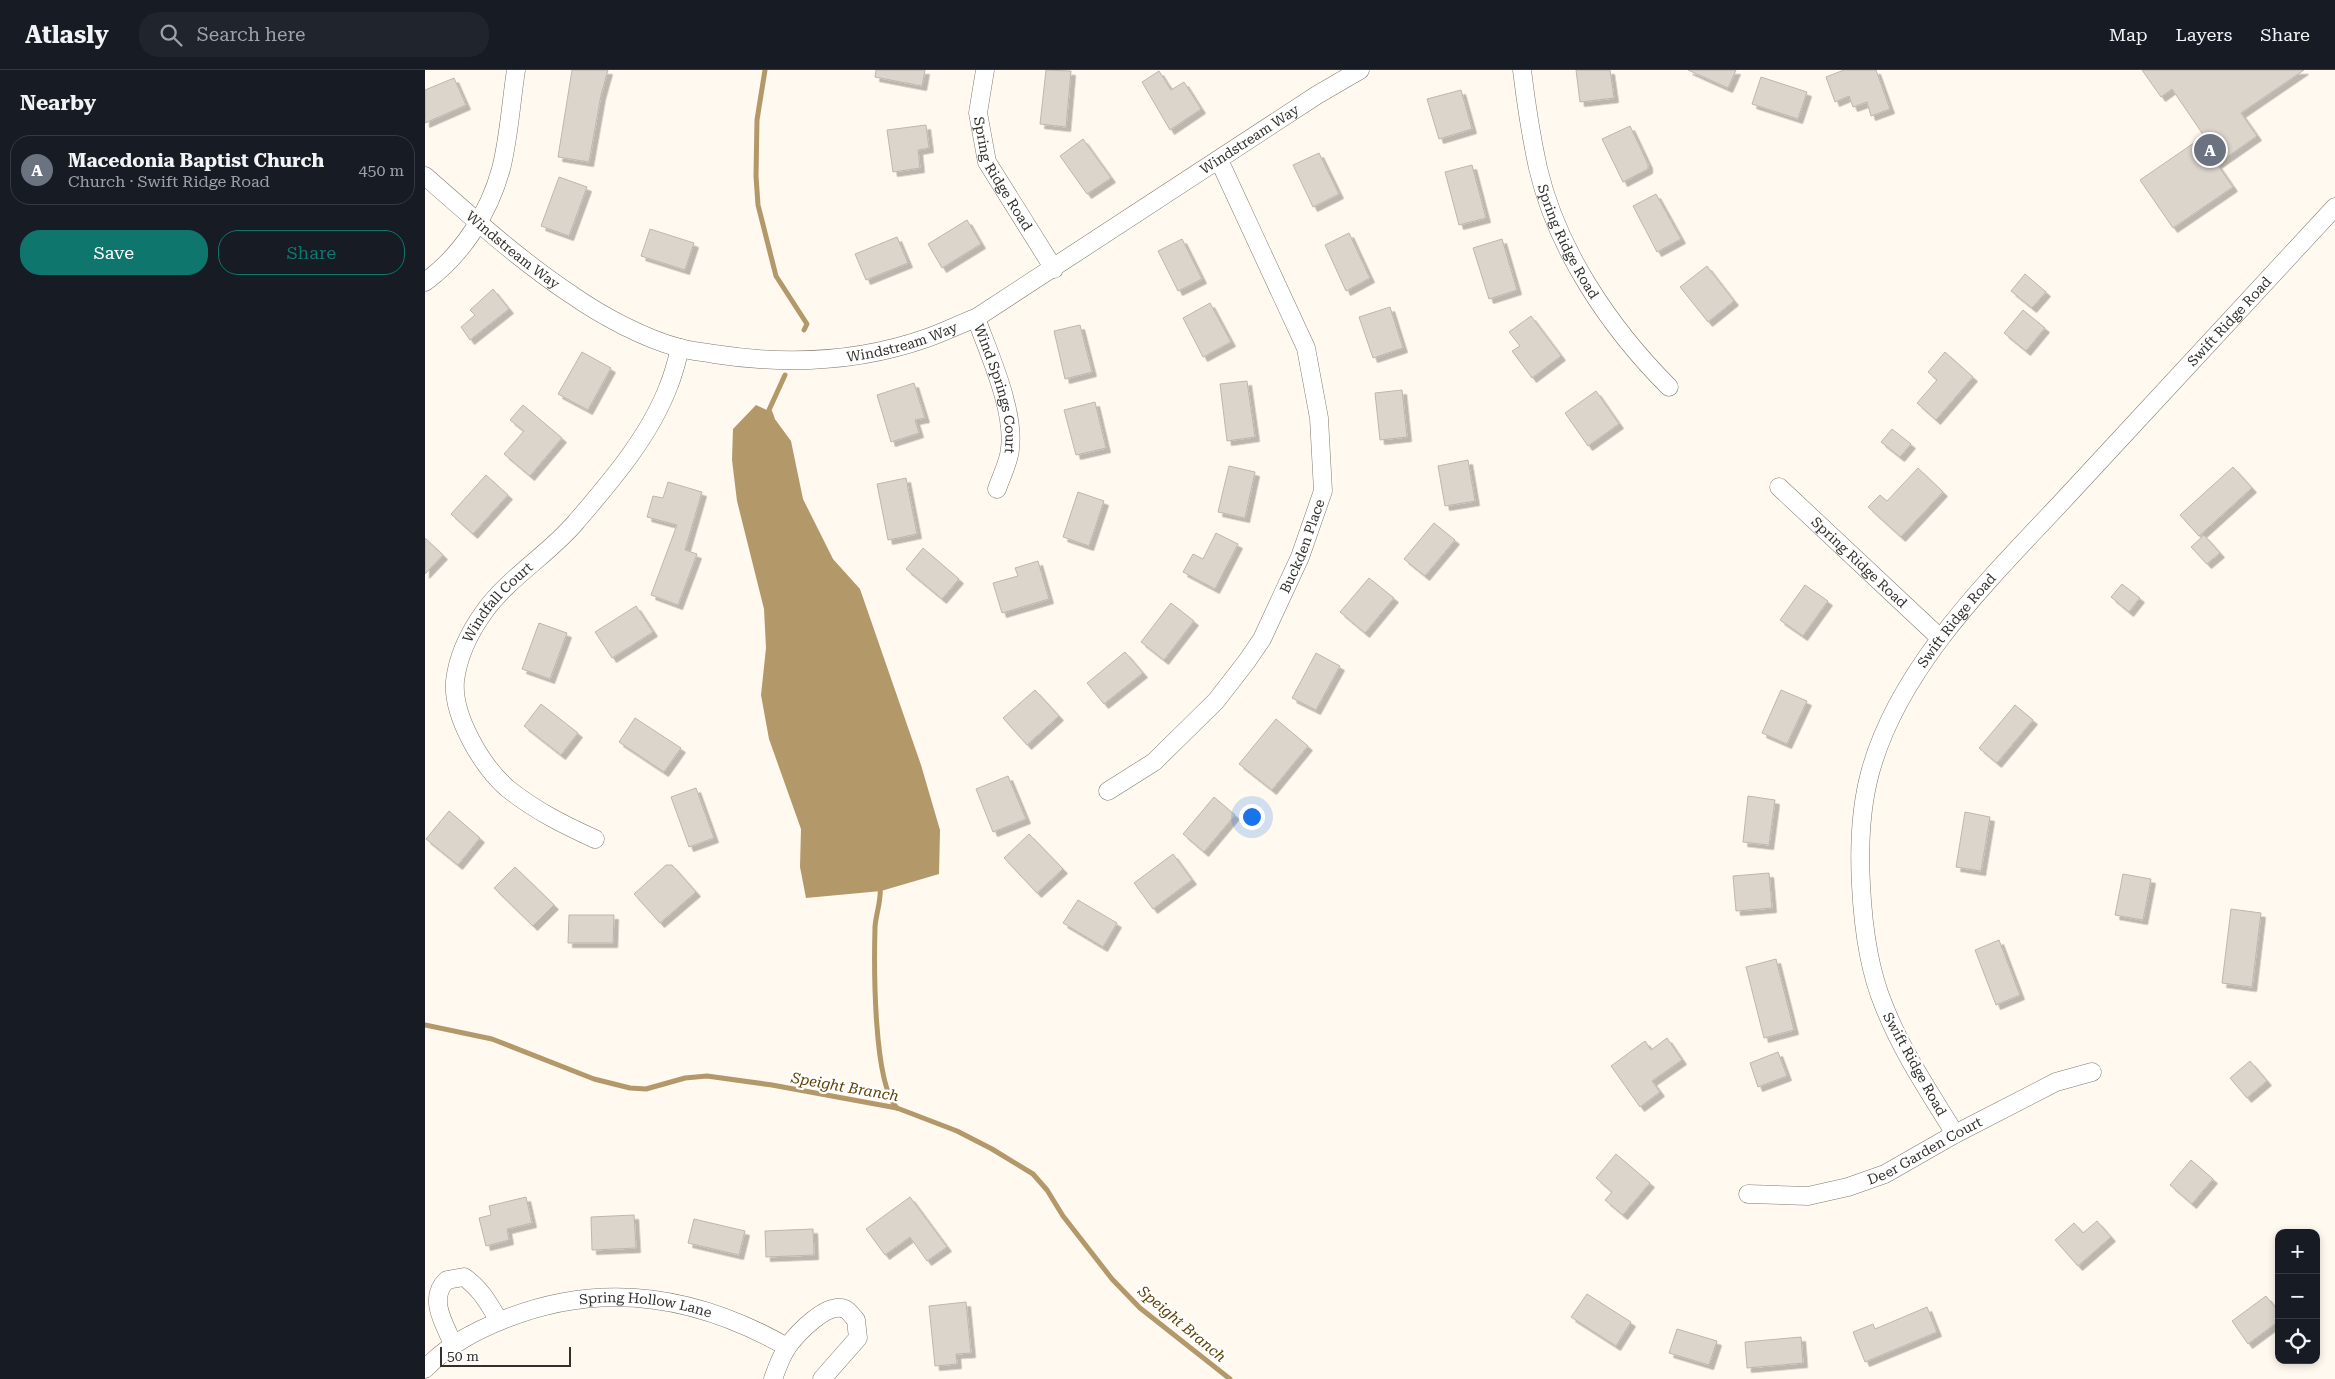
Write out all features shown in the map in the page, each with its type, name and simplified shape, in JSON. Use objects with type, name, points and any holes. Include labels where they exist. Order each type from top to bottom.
[{"type":"street","points":[[425,282],[452,259],[479,224],[501,169],[516,70]]},
{"type":"street","name":"Spring Ridge Road","points":[[985,70],[978,113],[987,162],[1054,269]]},
{"type":"street","name":"Windstream Way","points":[[425,176],[479,224],[573,297],[632,329],[680,348],[744,358],[781,361],[829,358],[875,352],[927,338],[976,318],[1054,269],[1136,212],[1219,160],[1317,94],[1360,70]]},
{"type":"street","name":"Spring Ridge Road","points":[[1522,70],[1538,169],[1567,247],[1603,308],[1627,342],[1669,387]]},
{"type":"street","name":"Buckden Place","points":[[1108,791],[1154,762],[1216,701],[1247,661],[1262,638],[1300,558],[1323,491],[1319,418],[1306,348],[1219,160]]},
{"type":"street","name":"Swift Ridge Road","points":[[1955,1134],[1901,1045],[1883,1005],[1872,968],[1863,921],[1859,844],[1869,775],[1880,744],[1893,713],[1913,678],[1940,638],[2035,531],[2335,207]]},
{"type":"street","name":"Wind Springs Court","points":[[976,318],[1002,389],[1008,422],[1010,449],[997,489]]},
{"type":"street","name":"Windfall Court","points":[[595,839],[557,822],[528,804],[506,787],[490,770],[476,750],[466,730],[459,709],[455,683],[460,654],[469,634],[485,611],[501,593],[574,524],[635,447],[669,385],[680,348]]},
{"type":"street","name":"Spring Ridge Road","points":[[1779,487],[1940,638]]},
{"type":"street","name":"Deer Garden Court","points":[[1749,1194],[1808,1196],[1849,1187],[1885,1174],[1955,1134],[2056,1082],[2092,1072]]},
{"type":"street","points":[[453,1344],[438,1301],[438,1293],[447,1280],[464,1277],[474,1284],[482,1293],[499,1321]]},
{"type":"street","name":"Spring Hollow Lane","points":[[425,1368],[453,1344],[499,1321],[560,1302],[597,1297],[640,1297],[662,1300],[716,1314],[759,1331],[787,1347]]},
{"type":"street","points":[[773,1379],[787,1347],[815,1319],[834,1308],[845,1309],[857,1320],[858,1338],[822,1379]]},
{"type":"shaded area","points":[[756,405],[769,411],[791,441],[803,499],[833,559],[860,589],[921,765],[940,830],[939,874],[881,891],[806,898],[800,867],[801,829],[769,739],[761,695],[766,648],[764,609],[737,501],[732,460],[733,429]]},
{"type":"building","points":[[572,70],[608,70],[601,95],[589,162],[558,157]]},
{"type":"building","points":[[876,70],[925,70],[922,86],[875,77]]},
{"type":"building","points":[[1046,70],[1071,71],[1066,127],[1040,124]]},
{"type":"building","points":[[1576,70],[1610,70],[1614,98],[1580,102]]},
{"type":"building","points":[[1688,70],[1736,70],[1728,88]]},
{"type":"building","points":[[1844,70],[1876,70],[1890,109],[1871,116],[1867,102],[1853,107],[1849,96],[1835,102],[1826,77]]},
{"type":"building","points":[[2142,70],[2304,70],[2241,113],[2257,136],[2217,164],[2233,187],[2173,228],[2140,180],[2204,136],[2172,89],[2161,97]]},
{"type":"building","points":[[1159,71],[1171,90],[1184,82],[1201,109],[1170,130],[1142,82]]},
{"type":"building","points":[[1761,77],[1807,92],[1798,119],[1752,104]]},
{"type":"building","points":[[454,78],[466,105],[425,123],[425,90]]},
{"type":"building","points":[[1461,90],[1472,129],[1439,139],[1427,99]]},
{"type":"building","points":[[926,125],[929,148],[918,150],[920,168],[893,172],[887,130]]},
{"type":"building","points":[[1630,126],[1648,164],[1648,169],[1623,182],[1602,139]]},
{"type":"building","points":[[1083,139],[1111,178],[1087,194],[1060,156]]},
{"type":"building","points":[[1319,153],[1339,194],[1313,207],[1293,165]]},
{"type":"building","points":[[1472,165],[1486,218],[1459,225],[1445,172]]},
{"type":"building","points":[[559,177],[587,187],[569,236],[541,226]]},
{"type":"building","points":[[1656,194],[1681,239],[1657,252],[1633,206]]},
{"type":"building","points":[[967,220],[981,244],[942,268],[928,244]]},
{"type":"building","points":[[650,229],[694,243],[685,270],[641,256]]},
{"type":"building","points":[[1349,233],[1370,278],[1346,291],[1325,245]]},
{"type":"building","points":[[897,237],[908,263],[866,280],[855,254]]},
{"type":"building","points":[[1182,239],[1202,279],[1178,291],[1158,251]]},
{"type":"building","points":[[1502,239],[1517,290],[1489,299],[1473,248]]},
{"type":"building","points":[[1707,266],[1734,301],[1708,322],[1680,287]]},
{"type":"building","points":[[2025,274],[2046,292],[2032,308],[2011,291]]},
{"type":"building","points":[[493,289],[509,309],[470,340],[461,327],[475,315],[470,310]]},
{"type":"building","points":[[1210,303],[1231,342],[1203,357],[1183,318]]},
{"type":"building","points":[[1390,307],[1403,348],[1373,358],[1359,317]]},
{"type":"building","points":[[2023,310],[2045,328],[2026,351],[2004,333]]},
{"type":"building","points":[[1531,316],[1561,356],[1532,378],[1512,351],[1520,346],[1509,332]]},
{"type":"building","points":[[1080,325],[1092,372],[1065,379],[1054,331]]},
{"type":"building","points":[[582,352],[611,368],[588,410],[558,394]]},
{"type":"building","points":[[1945,352],[1973,377],[1936,420],[1917,403],[1937,380],[1928,372]]},
{"type":"building","points":[[1247,381],[1255,437],[1227,441],[1220,384]]},
{"type":"building","points":[[914,383],[925,418],[915,420],[919,433],[891,442],[877,395]]},
{"type":"building","points":[[1402,390],[1407,437],[1380,440],[1375,393]]},
{"type":"building","points":[[1596,391],[1619,424],[1588,446],[1565,413]]},
{"type":"building","points":[[1095,402],[1106,448],[1076,455],[1064,410]]},
{"type":"building","points":[[523,405],[562,438],[530,476],[504,454],[524,431],[510,420]]},
{"type":"building","points":[[1892,429],[1911,444],[1900,457],[1881,442]]},
{"type":"building","points":[[1468,460],[1475,501],[1445,506],[1438,466]]},
{"type":"building","points":[[1229,466],[1255,472],[1245,518],[1218,512]]},
{"type":"building","points":[[2233,467],[2252,488],[2199,536],[2180,515]]},
{"type":"building","points":[[1918,468],[1943,492],[1901,537],[1868,507],[1880,495],[1887,501]]},
{"type":"building","points":[[486,475],[508,495],[473,534],[451,514]]},
{"type":"building","points":[[906,478],[917,534],[888,540],[877,484]]},
{"type":"building","points":[[668,482],[702,492],[685,550],[697,554],[678,605],[651,595],[677,525],[647,517],[653,496],[663,498]]},
{"type":"building","points":[[1078,492],[1104,501],[1089,546],[1063,537]]},
{"type":"building","points":[[1434,523],[1455,540],[1425,576],[1404,559]]},
{"type":"building","points":[[1216,533],[1238,544],[1215,589],[1183,572],[1193,554],[1203,559]]},
{"type":"building","points":[[2204,535],[2220,553],[2207,564],[2191,547]]},
{"type":"building","points":[[425,538],[443,555],[425,574]]},
{"type":"building","points":[[923,548],[959,579],[942,599],[906,569]]},
{"type":"building","points":[[1038,561],[1049,599],[1002,613],[993,583],[1018,576],[1015,568]]},
{"type":"building","points":[[1369,578],[1394,598],[1365,633],[1340,612]]},
{"type":"building","points":[[2122,584],[2140,598],[2129,612],[2111,597]]},
{"type":"building","points":[[1805,585],[1828,601],[1803,636],[1780,620]]},
{"type":"building","points":[[1171,603],[1194,621],[1164,660],[1141,642]]},
{"type":"building","points":[[636,606],[653,632],[612,658],[595,632]]},
{"type":"building","points":[[539,623],[567,633],[550,679],[522,669]]},
{"type":"building","points":[[1125,652],[1143,673],[1104,704],[1087,683]]},
{"type":"building","points":[[1316,653],[1340,666],[1316,710],[1292,698]]},
{"type":"building","points":[[1035,690],[1059,716],[1027,745],[1003,718]]},
{"type":"building","points":[[1781,690],[1807,701],[1787,744],[1762,733]]},
{"type":"building","points":[[541,704],[578,733],[561,755],[524,726]]},
{"type":"building","points":[[2015,705],[2033,720],[1997,763],[1979,748]]},
{"type":"building","points":[[635,718],[681,748],[664,772],[619,742]]},
{"type":"building","points":[[1276,719],[1308,746],[1272,790],[1239,764]]},
{"type":"building","points":[[1008,776],[1026,819],[993,832],[976,789]]},
{"type":"building","points":[[696,788],[714,838],[689,847],[671,797]]},
{"type":"building","points":[[1748,796],[1775,800],[1769,845],[1743,842]]},
{"type":"building","points":[[1214,797],[1235,815],[1204,852],[1183,834]]},
{"type":"building","points":[[449,811],[480,838],[458,865],[426,839]]},
{"type":"building","points":[[1965,812],[1990,817],[1981,871],[1956,867]]},
{"type":"building","points":[[1029,834],[1063,869],[1037,893],[1004,858]]},
{"type":"building","points":[[1173,854],[1192,880],[1153,909],[1134,883]]},
{"type":"building","points":[[666,865],[672,865],[696,892],[660,923],[634,894]]},
{"type":"building","points":[[515,867],[554,905],[533,926],[494,888]]},
{"type":"building","points":[[1769,873],[1772,908],[1736,911],[1733,876]]},
{"type":"building","points":[[2123,874],[2151,879],[2143,920],[2115,915]]},
{"type":"building","points":[[1078,900],[1117,923],[1103,947],[1063,923]]},
{"type":"building","points":[[2231,909],[2261,913],[2252,987],[2222,983]]},
{"type":"building","points":[[569,915],[614,915],[613,943],[568,943]]},
{"type":"building","points":[[1999,940],[2020,995],[1996,1005],[1975,950]]},
{"type":"building","points":[[1776,959],[1794,1030],[1764,1038],[1746,967]]},
{"type":"building","points":[[1667,1038],[1682,1060],[1652,1081],[1660,1092],[1640,1107],[1611,1066],[1645,1041],[1651,1050]]},
{"type":"building","points":[[1778,1052],[1787,1076],[1758,1087],[1750,1063]]},
{"type":"building","points":[[2250,1061],[2267,1081],[2247,1098],[2230,1078]]},
{"type":"building","points":[[1616,1154],[1650,1183],[1623,1215],[1605,1200],[1612,1192],[1596,1178]]},
{"type":"building","points":[[2191,1160],[2213,1179],[2192,1204],[2170,1185]]},
{"type":"building","points":[[526,1197],[532,1223],[507,1229],[509,1240],[486,1246],[479,1218],[491,1215],[489,1206]]},
{"type":"building","points":[[910,1197],[947,1247],[927,1261],[910,1237],[885,1255],[866,1229]]},
{"type":"building","points":[[634,1215],[636,1248],[592,1250],[591,1217]]},
{"type":"building","points":[[694,1219],[745,1231],[739,1255],[688,1243]]},
{"type":"building","points":[[2097,1221],[2111,1237],[2078,1266],[2055,1240],[2074,1223],[2083,1233]]},
{"type":"building","points":[[813,1229],[814,1255],[766,1257],[765,1231]]},
{"type":"building","points":[[1587,1294],[1631,1322],[1616,1346],[1571,1317]]},
{"type":"building","points":[[2266,1296],[2275,1307],[2275,1324],[2248,1344],[2232,1321]]},
{"type":"building","points":[[966,1302],[971,1353],[956,1354],[957,1364],[935,1366],[929,1306]]},
{"type":"building","points":[[1927,1307],[1937,1332],[1865,1362],[1853,1332],[1873,1324],[1875,1329]]},
{"type":"building","points":[[1677,1329],[1717,1341],[1709,1365],[1669,1353]]},
{"type":"building","points":[[1801,1337],[1803,1363],[1747,1368],[1745,1342]]},
{"type":"waterway","points":[[765,70],[757,120],[756,176],[758,205],[776,276],[807,324],[804,330]]},
{"type":"waterway","points":[[772,418],[769,410],[785,375]]},
{"type":"waterway","points":[[880,885],[875,927],[875,994],[879,1050],[883,1075],[889,1095],[897,1108]]},
{"type":"waterway","name":"Speight Branch","points":[[425,1025],[492,1039],[594,1079],[630,1088],[646,1089],[685,1078],[707,1076],[772,1085],[897,1108],[957,1131],[992,1149],[1033,1174],[1047,1190],[1063,1216],[1112,1279],[1140,1308],[1230,1379]]},
{"type":"place","name":"Macedonia Baptist Church","points":[[2210,150]]}]
